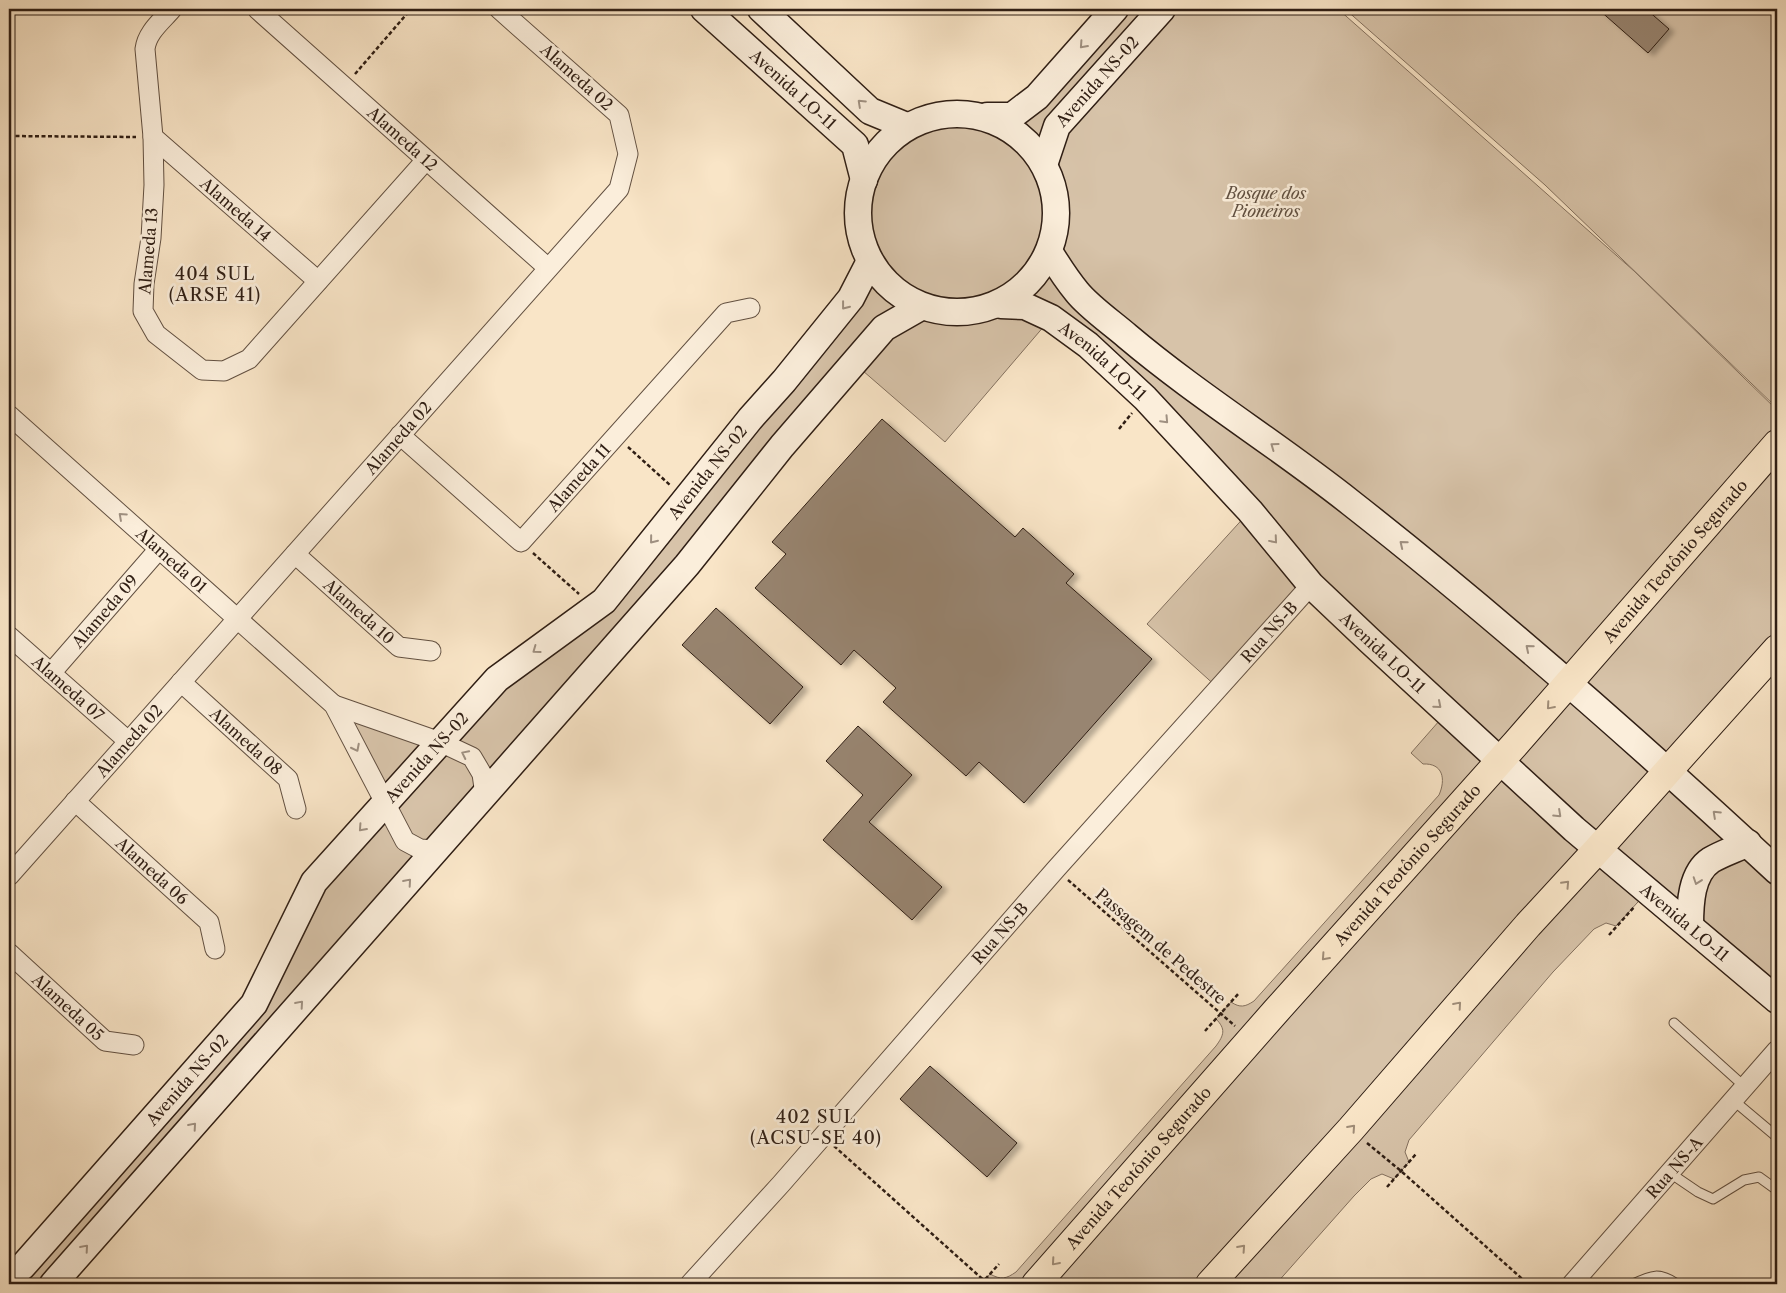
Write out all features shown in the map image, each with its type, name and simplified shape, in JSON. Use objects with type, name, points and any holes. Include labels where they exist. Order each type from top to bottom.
[{"type":"main road","name":"Avenida Teotônio Segurado","points":[[1036,1284],[1570,683],[1777,444]]},
{"type":"main road","points":[[1210,1284],[1351,1129],[1528,925],[1669,771],[1777,649]]},
{"type":"street","name":"Alameda 13","points":[[172,9],[146,41],[153,137],[154,185],[151,238],[144,284],[143,311],[156,334],[202,370],[224,371],[249,359],[426,160]]},
{"type":"street","name":"Alameda 12","points":[[257,9],[548,268]]},
{"type":"street","name":"Alameda 02","points":[[13,864],[75,801],[619,189],[628,154],[619,115],[499,9]]},
{"type":"street","name":"Avenida LO-11","points":[[704,9],[855,145],[864,180]]},
{"type":"street","points":[[761,9],[870,111],[904,125]]},
{"type":"street","points":[[53,1284],[687,565],[782,446],[884,328],[919,308],[869,263],[862,234],[859,207],[864,180],[878,150],[904,125],[941,113],[1012,116],[1037,97],[1115,9]]},
{"type":"street","name":"Avenida NS-02","points":[[1045,162],[1057,126],[1162,9]]},
{"type":"street","points":[[987,116],[1012,131],[1045,162],[1056,216],[1050,252],[1032,278],[1001,306]]},
{"type":"street","name":"Alameda 14","points":[[153,137],[318,281]]},
{"type":"street","points":[[1050,252],[1078,294],[1158,362],[1349,501],[1455,585],[1570,683],[1777,871]]},
{"type":"street","name":"Avenida NS-02","points":[[9,1274],[22,1267],[254,1004],[314,882],[496,679],[604,601],[851,298],[869,263]]},
{"type":"street","name":"Avenida LO-11","points":[[919,308],[963,312],[1001,306],[1025,306],[1051,318],[1088,345],[1145,398],[1250,511],[1311,585],[1418,686],[1598,849],[1777,1000]]},
{"type":"street","name":"Alameda 11","points":[[521,542],[726,313],[750,308]]},
{"type":"street","name":"Alameda 01","points":[[9,415],[334,705],[404,841],[420,849],[436,850]]},
{"type":"street","points":[[400,434],[521,542]]},
{"type":"street","name":"Alameda 09","points":[[51,672],[159,549]]},
{"type":"street","name":"Alameda 10","points":[[295,554],[399,647],[431,651]]},
{"type":"street","name":"Rua NS-B","points":[[690,1284],[1311,585]]},
{"type":"street","name":"Alameda 07","points":[[9,636],[128,741]]},
{"type":"street","name":"Alameda 08","points":[[181,682],[288,779],[296,809]]},
{"type":"street","name":"Alameda 01","points":[[334,705],[440,742],[472,756],[482,774],[485,795]]},
{"type":"street","name":"Alameda 06","points":[[75,801],[209,922],[214,949]]},
{"type":"street","points":[[1690,926],[1690,906],[1699,874],[1703,867],[1711,860],[1748,843]]},
{"type":"street","name":"Alameda 05","points":[[9,953],[105,1041],[134,1045]]},
{"type":"street","name":"Rua NS-A","points":[[1572,1284],[1777,1050]]},
{"type":"lane","points":[[1674,1023],[1777,1137]]},
{"type":"lane","points":[[1670,1173],[1698,1192],[1713,1198],[1744,1180],[1759,1177],[1777,1190]]},
{"type":"lane","points":[[1633,1284],[1651,1276],[1665,1276],[1677,1284]]},
{"type":"path","points":[[344,86],[411,9]]},
{"type":"path","points":[[9,136],[153,137]]},
{"type":"path","points":[[1119,429],[1133,412]]},
{"type":"path","points":[[615,436],[686,500]]},
{"type":"path","points":[[521,542],[595,608]]},
{"type":"path","name":"Passagem de Pedestre","points":[[1056,870],[1251,1040]]},
{"type":"path","points":[[1609,935],[1648,890]]},
{"type":"path","points":[[1205,1032],[1239,993]]},
{"type":"path","points":[[1351,1129],[1528,1284]]},
{"type":"path","points":[[823,1136],[988,1284]]},
{"type":"path","points":[[1387,1187],[1416,1154]]},
{"type":"path","points":[[981,1284],[998,1264]]},
{"type":"green space","points":[[1132,9],[1148,9],[1045,148],[1031,130],[1016,124],[1055,96]]},
{"type":"green space","name":"Bosque dos Pioneiros","points":[[1162,9],[1338,9],[1634,271],[1777,410],[1777,649],[1669,771],[1777,870],[1777,1000],[1648,891],[1616,926],[1606,923],[1594,929],[1553,972],[1409,1140],[1405,1152],[1409,1162],[1394,1179],[1382,1174],[1371,1179],[1276,1284],[981,1284],[990,1274],[1003,1278],[1016,1272],[1216,1046],[1221,1039],[1223,1029],[1216,1019],[1231,1002],[1242,1006],[1254,1001],[1439,795],[1442,783],[1439,769],[1430,764],[1423,764],[1411,753],[1447,712],[1311,585],[1218,688],[1147,624],[1248,513],[1051,318],[945,442],[855,364],[66,1270],[80,1284],[9,1284],[254,1004],[314,882],[385,803],[334,705],[440,742],[604,601],[869,263],[919,308],[963,312],[1001,305],[1032,278],[1050,252],[1056,216],[1045,162]]},
{"type":"green space","points":[[1345,9],[1777,9],[1777,408],[1545,185]]},
{"type":"green space","points":[[949,124],[967,124],[1000,134],[1026,156],[1036,170],[1042,186],[1046,212],[1042,238],[1036,254],[1014,280],[1000,290],[984,296],[967,300],[949,300],[916,290],[890,268],[880,254],[874,238],[870,221],[870,203],[880,170],[902,144],[916,134],[932,128]]},
{"type":"building","points":[[1598,9],[1646,9],[1669,29],[1648,53]]},
{"type":"building","points":[[882,419],[1015,537],[1023,528],[1074,574],[1066,583],[1152,659],[1024,803],[979,762],[966,776],[883,702],[896,688],[854,650],[841,665],[755,588],[786,554],[772,542]]},
{"type":"building","points":[[716,608],[803,687],[770,724],[682,645]]},
{"type":"building","points":[[858,726],[912,775],[869,822],[942,887],[912,920],[823,840],[863,795],[826,761]]},
{"type":"building","points":[[930,1066],[1017,1143],[987,1177],[900,1099]]},
{"type":"district","name":"404 SUL (ARSE 41)","points":[[215,284]]},
{"type":"district","name":"402 SUL (ACSU-SE 40)","points":[[816,1127]]}]
